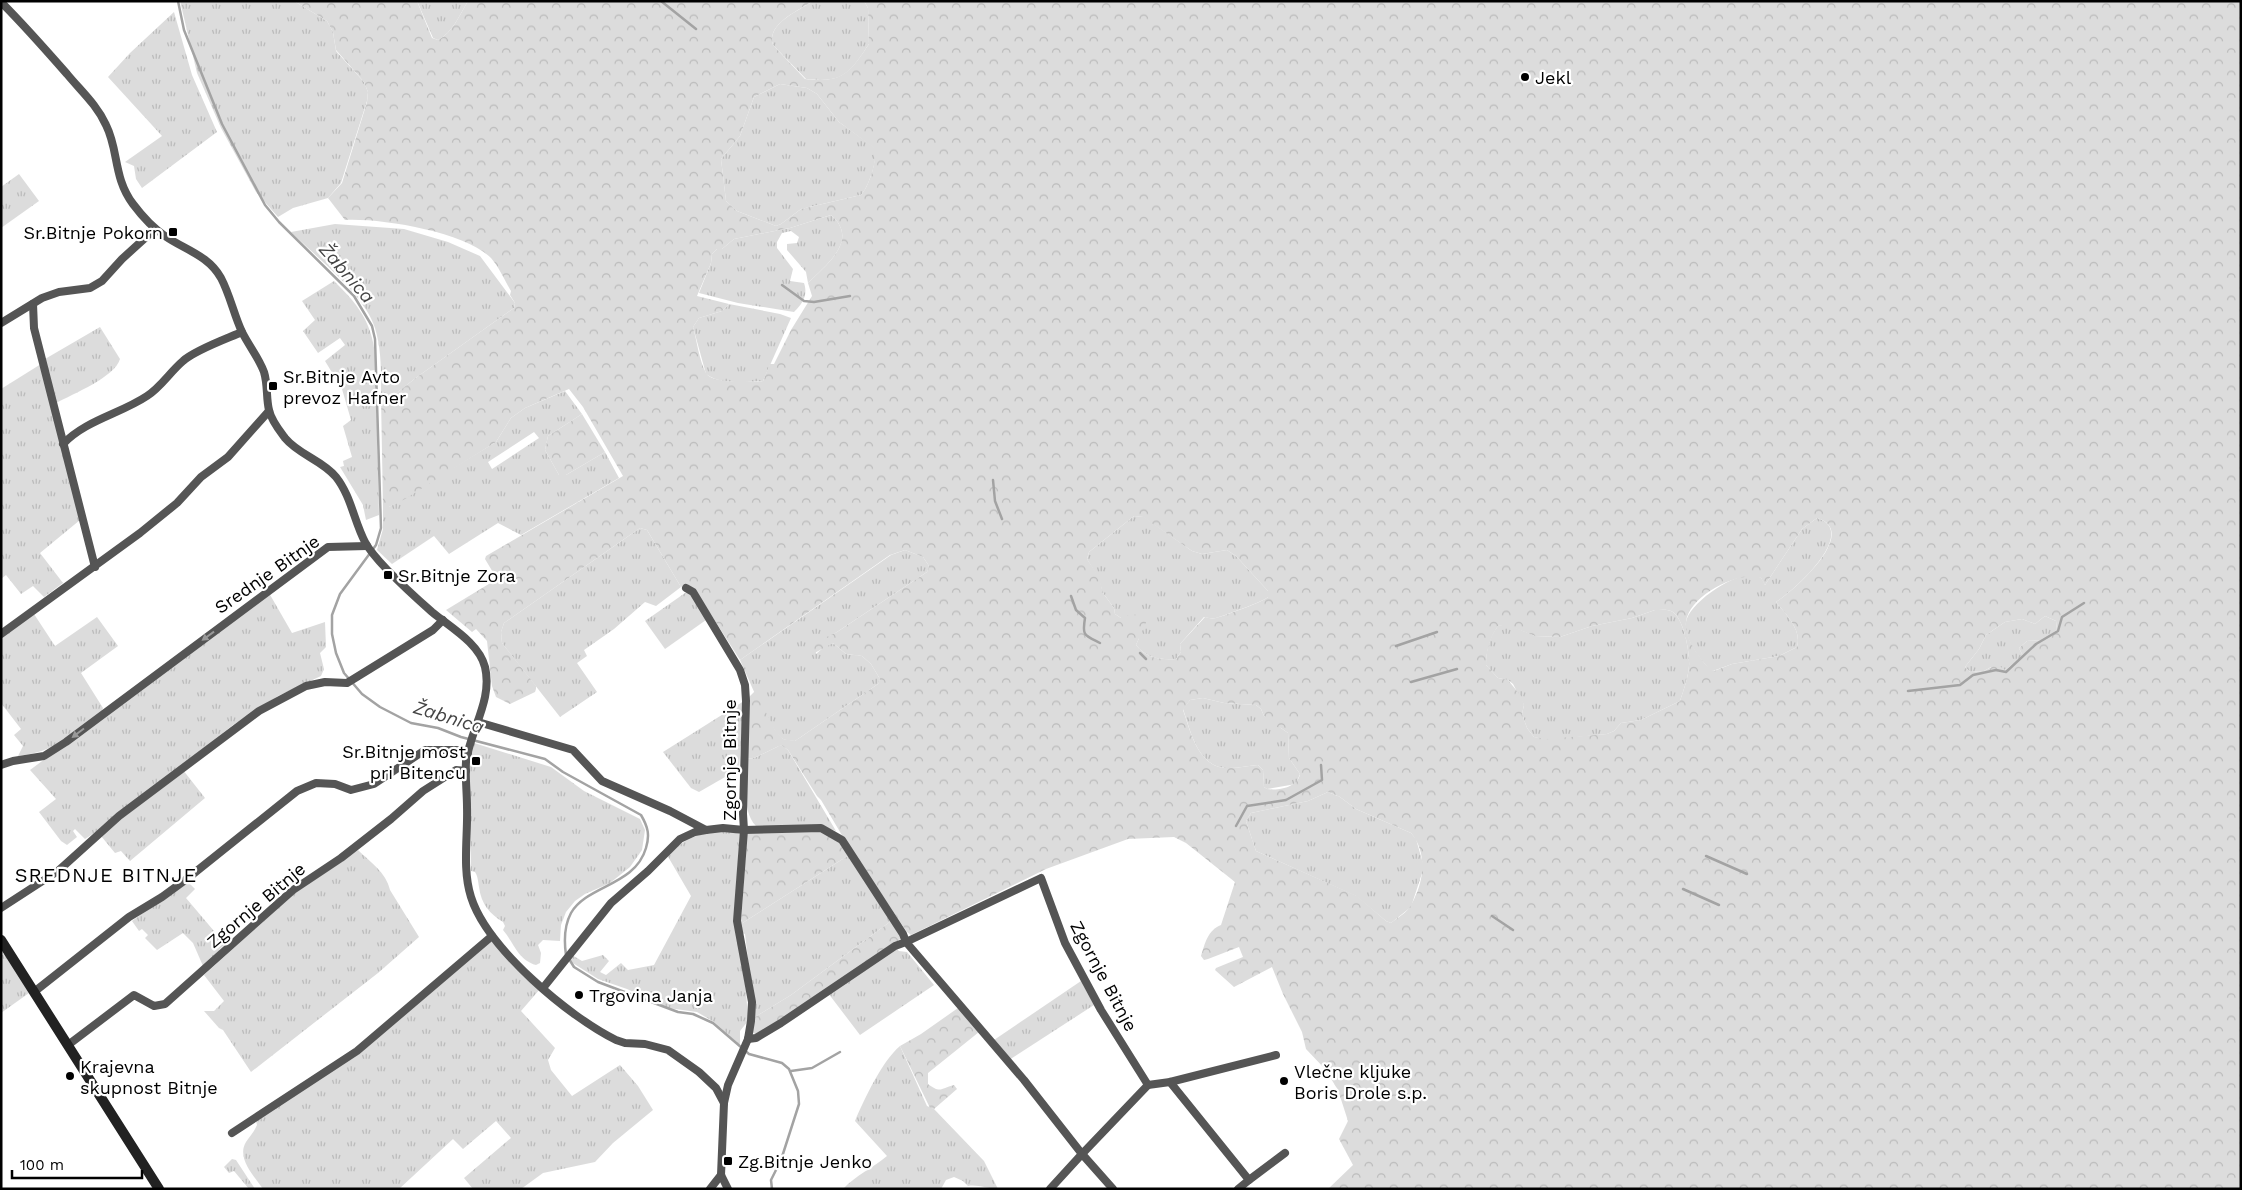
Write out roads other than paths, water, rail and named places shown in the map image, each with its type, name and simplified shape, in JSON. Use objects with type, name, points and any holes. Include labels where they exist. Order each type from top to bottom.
[{"type":"main road","points":[[1,940],[159,1189]]},
{"type":"street","points":[[1,2],[97,108],[110,133],[115,163],[127,194],[155,229],[214,266],[224,284],[242,332],[265,374],[269,411],[274,422],[293,446],[324,465],[340,481],[367,546],[378,559],[472,646],[484,663],[486,692],[468,751],[466,771],[467,878],[475,910],[492,936],[565,1009],[606,1035],[625,1043],[657,1047],[680,1057],[713,1084],[724,1103]]},
{"type":"street","points":[[1,323],[33,304],[59,292],[90,288],[102,281],[122,259],[155,229]]},
{"type":"street","points":[[33,304],[34,328],[95,567]]},
{"type":"street","points":[[63,444],[71,435],[84,427],[145,397],[155,390],[184,359],[242,332]]},
{"type":"street","points":[[1,634],[95,567],[177,503],[200,477],[228,457],[269,411]]},
{"type":"street","name":"Srednje Bitnje","points":[[1,765],[13,760],[44,756],[66,742],[328,547],[367,546]]},
{"type":"street","name":"Zgornje Bitnje","points":[[686,588],[693,592],[724,647],[740,670],[745,685],[744,830],[737,921],[752,1002],[751,1021],[746,1042],[728,1085],[724,1103],[721,1175],[728,1189]]},
{"type":"street","points":[[1,908],[58,871],[119,816],[259,711],[306,686],[325,682],[347,684],[433,630],[443,620]]},
{"type":"street","name":"Zgornje Bitnje","points":[[478,722],[573,750],[602,781],[670,811],[706,830]]},
{"type":"street","points":[[32,988],[129,917],[162,897],[188,878],[297,791],[316,783],[335,784],[351,790],[374,784],[425,750],[468,751]]},
{"type":"street","name":"Zgornje Bitnje","points":[[68,1045],[134,995],[154,1006],[165,1004],[293,890],[348,853],[391,820],[423,791],[456,770],[466,771]]},
{"type":"street","name":"Zgornje Bitnje","points":[[543,988],[610,903],[648,871],[680,839],[695,832],[723,828],[744,830],[822,828],[842,840],[903,934],[906,942],[1024,1080],[1082,1154],[1113,1189]]},
{"type":"street","name":"Zgornje Bitnje","points":[[746,1042],[773,1028],[895,946],[1041,878],[1065,944],[1101,1010],[1148,1085]]},
{"type":"street","points":[[232,1133],[357,1051],[492,936]]},
{"type":"street","points":[[1050,1189],[1148,1085],[1170,1082],[1276,1055]]},
{"type":"street","points":[[1170,1082],[1249,1180]]},
{"type":"street","points":[[1238,1189],[1285,1153]]},
{"type":"street","points":[[710,1189],[721,1175]]},
{"type":"waterway","name":"Žabnica","points":[[178,1],[184,30],[222,124],[265,205],[279,222],[354,296],[372,326],[375,339],[381,528],[376,545],[340,594],[332,615],[332,634],[336,653],[344,673],[362,694],[380,707],[411,723],[438,728],[461,737],[545,759],[563,772],[641,815],[645,823],[648,839],[640,861],[622,878],[588,896],[571,913],[565,934],[566,955]]},
{"type":"waterway","points":[[661,1],[696,29]]},
{"type":"waterway","points":[[782,285],[804,301],[814,302],[850,296]]},
{"type":"waterway","points":[[993,480],[995,501],[1002,519]]},
{"type":"waterway","points":[[1071,596],[1076,610],[1085,618],[1085,634],[1100,643]]},
{"type":"waterway","points":[[1908,691],[1960,685],[1973,675],[1996,670],[2006,672],[2036,644],[2058,631],[2062,617],[2084,603]]},
{"type":"waterway","points":[[1396,646],[1437,632]]},
{"type":"waterway","points":[[1140,653],[1146,659]]},
{"type":"waterway","points":[[1411,682],[1457,669]]},
{"type":"waterway","points":[[1236,826],[1247,806],[1286,800],[1322,780],[1321,765]]},
{"type":"waterway","points":[[1706,856],[1747,874]]},
{"type":"waterway","points":[[1683,889],[1719,905]]},
{"type":"waterway","points":[[1492,916],[1513,930]]},
{"type":"waterway","name":"Žabnica","points":[[569,959],[574,967],[598,982],[678,1012],[693,1014],[713,1023],[749,1054],[782,1063],[789,1069],[798,1091],[799,1104],[781,1160],[771,1180],[772,1189]]},
{"type":"waterway","points":[[791,1071],[812,1068],[840,1052]]},
{"type":"place","name":"Jekl","points":[[1525,77]]},
{"type":"place","name":"Sr.Bitnje Pokorn","points":[[173,232]]},
{"type":"place","name":"Sr.Bitnje Avto prevoz Hafner","points":[[273,386]]},
{"type":"place","name":"Sr.Bitnje Zora","points":[[388,575]]},
{"type":"place","name":"Sr.Bitnje most pri Bitencu","points":[[476,761]]},
{"type":"place","name":"Trgovina Janja","points":[[579,995]]},
{"type":"place","name":"Krajevna skupnost Bitnje","points":[[70,1076]]},
{"type":"place","name":"Vlečne kljuke Boris Drole s.p.","points":[[1284,1081]]},
{"type":"place","name":"Zg.Bitnje Jenko","points":[[728,1161]]},
{"type":"district","name":"SREDNJE BITNJE","points":[[106,875]]}]
